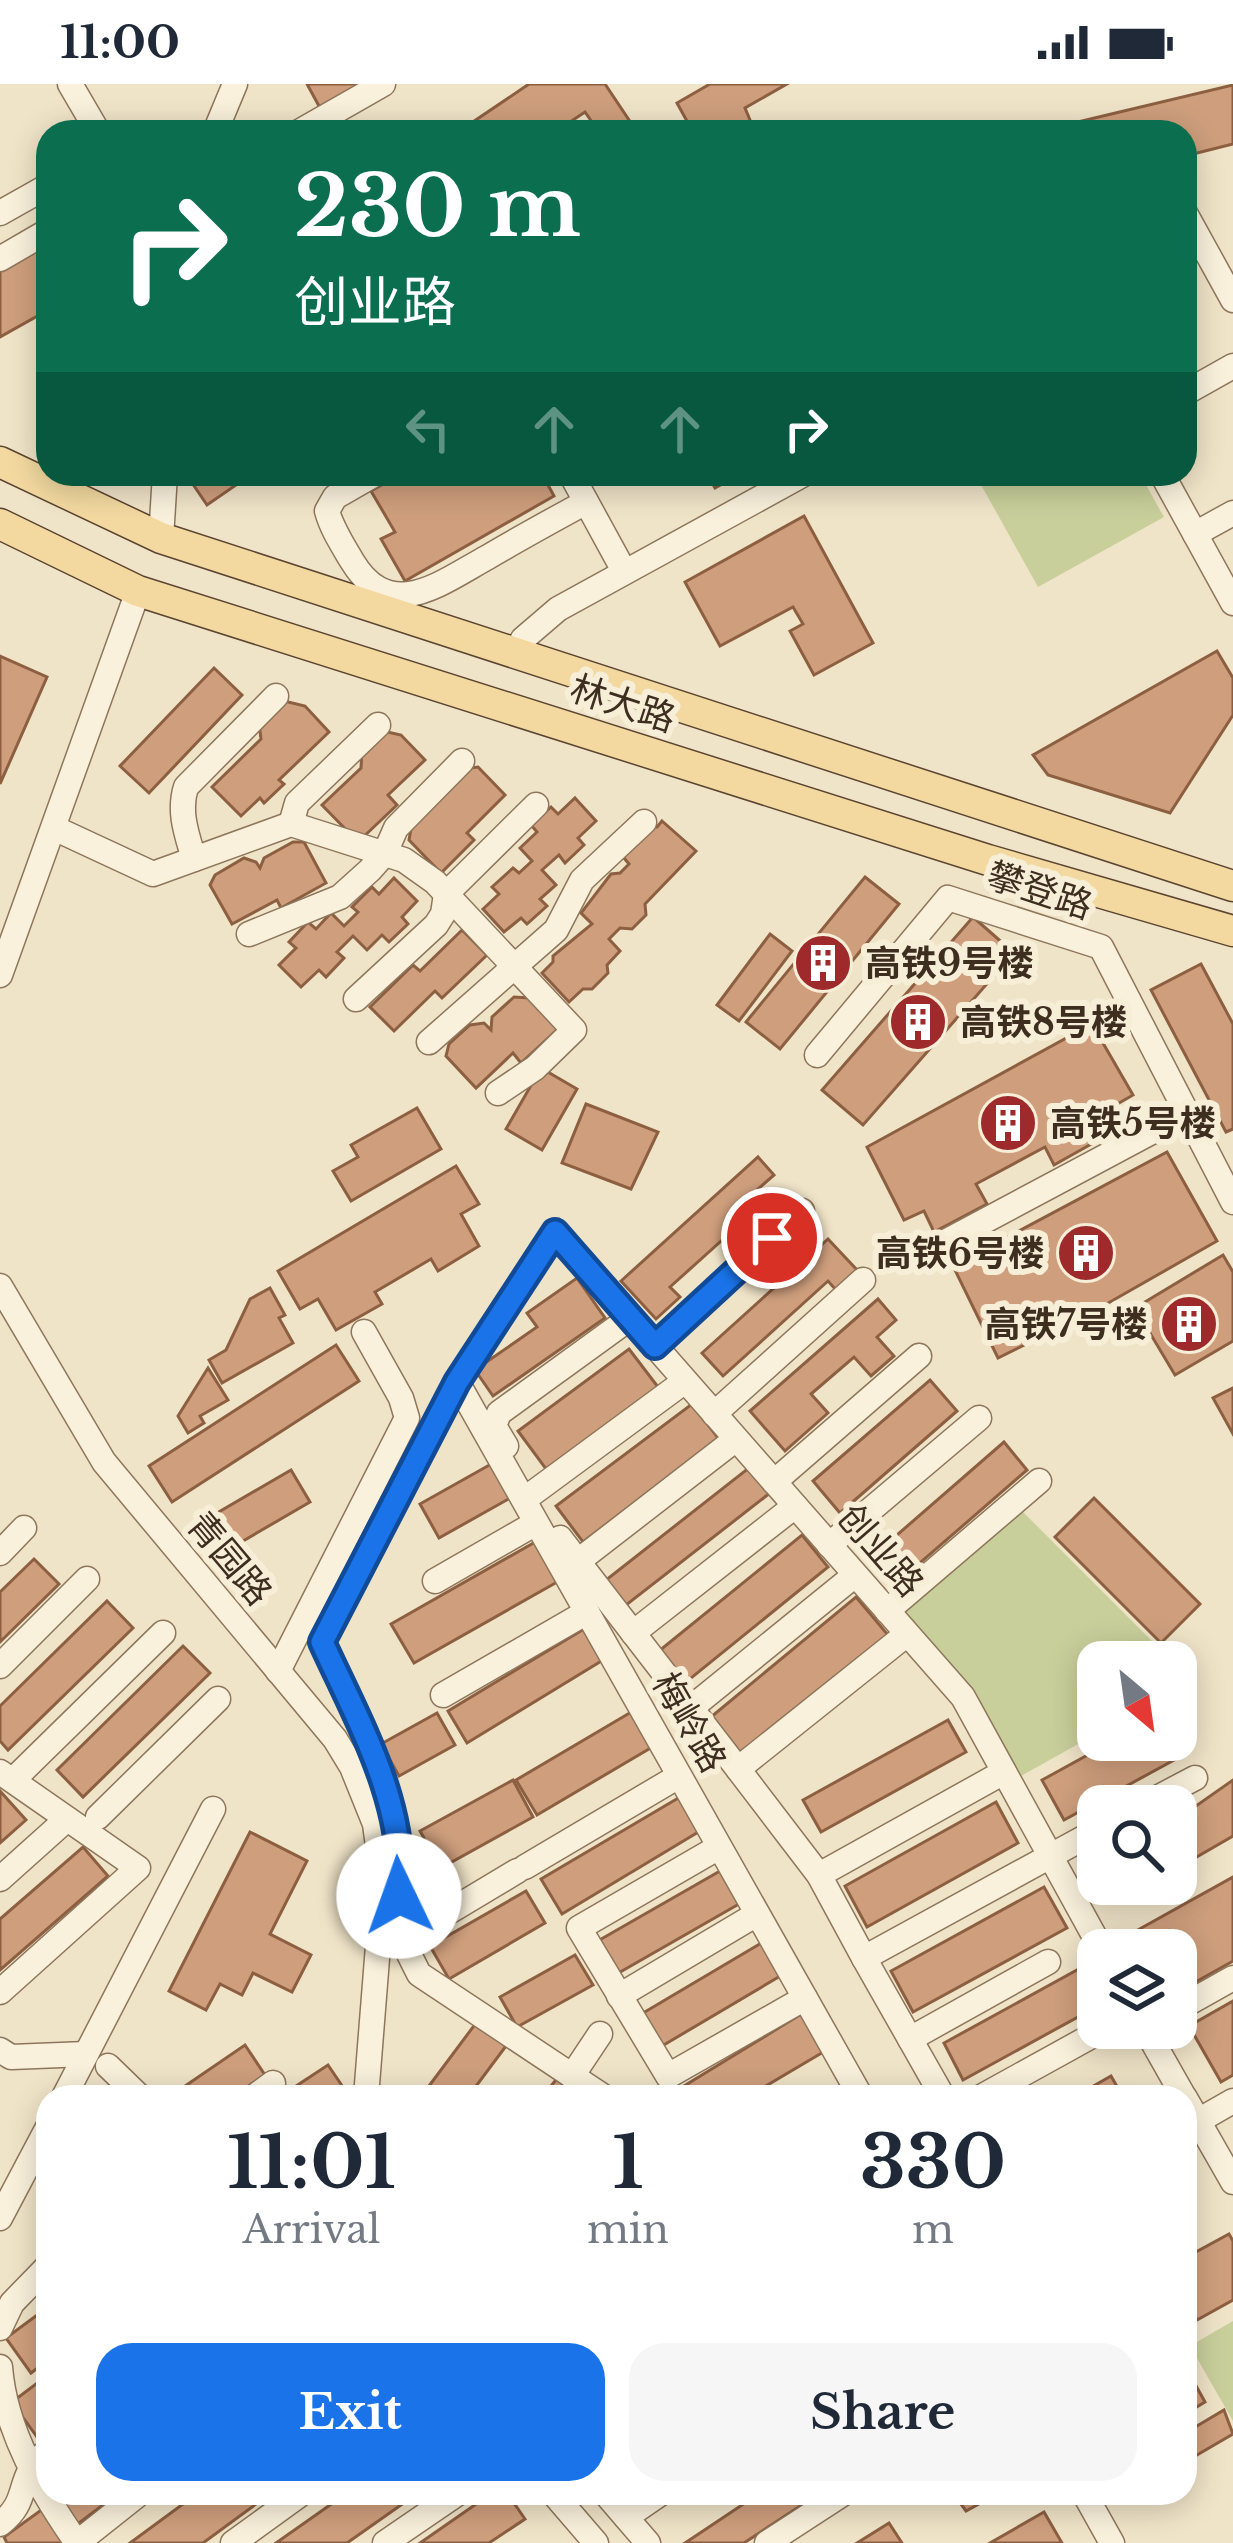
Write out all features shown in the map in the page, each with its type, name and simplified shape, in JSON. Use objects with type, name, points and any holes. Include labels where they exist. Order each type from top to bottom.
[{"type":"main road","points":[[0,462],[36,479]]},
{"type":"main road","points":[[51,486],[161,538],[1233,886]]},
{"type":"main road","name":"林大路","points":[[0,524],[138,591],[988,860],[1233,931]]},
{"type":"street","points":[[70,84],[91,120]]},
{"type":"street","points":[[220,120],[236,84]]},
{"type":"street","points":[[319,120],[383,84]]},
{"type":"street","points":[[0,213],[36,193]]},
{"type":"street","points":[[1197,235],[1233,300]]},
{"type":"street","points":[[0,259],[36,238]]},
{"type":"street","points":[[1197,386],[1233,366]]},
{"type":"street","points":[[161,538],[164,486]]},
{"type":"street","points":[[354,486],[335,497],[327,511],[332,526],[366,584],[382,592],[410,595],[437,585],[586,502]]},
{"type":"street","points":[[577,486],[625,571]]},
{"type":"street","points":[[514,653],[557,609],[782,486]]},
{"type":"street","points":[[1169,486],[1233,603]]},
{"type":"street","points":[[1195,534],[1233,514]]},
{"type":"street","points":[[0,975],[138,591]]},
{"type":"street","points":[[194,859],[184,827],[186,788],[276,697]]},
{"type":"street","points":[[291,824],[297,803],[378,725]]},
{"type":"street","points":[[249,934],[340,897],[385,854],[396,828],[462,761]]},
{"type":"street","points":[[356,999],[436,925],[446,894],[536,805]]},
{"type":"street","points":[[428,1042],[556,929],[582,880],[644,822]]},
{"type":"street","points":[[54,828],[153,874],[291,824],[404,860],[446,894],[574,1030],[498,1093]]},
{"type":"street","name":"攀登路","points":[[817,1054],[947,898],[1101,947],[1187,1113],[1224,1160],[1233,1202]]},
{"type":"street","points":[[945,1243],[1187,1113]]},
{"type":"street","points":[[655,1346],[802,1211]]},
{"type":"street","name":"创业路","points":[[457,1382],[555,1232],[963,1697],[1091,1929]]},
{"type":"street","points":[[714,1414],[863,1280]]},
{"type":"street","name":"青园路","points":[[0,1286],[104,1462],[278,1670],[352,1767],[375,1824],[383,1883],[366,2085]]},
{"type":"street","points":[[630,1318],[494,1419],[494,1426],[578,1562],[819,1875],[936,2085]]},
{"type":"street","points":[[278,1670],[406,1418],[401,1398],[364,1332]]},
{"type":"street","points":[[774,1482],[919,1356]]},
{"type":"street","points":[[533,1492],[686,1381]]},
{"type":"street","points":[[457,1382],[322,1642],[383,1778],[402,1864],[396,1928],[419,1974],[586,2085]]},
{"type":"street","name":"梅岭路","points":[[457,1382],[853,2085]]},
{"type":"street","points":[[829,1545],[979,1418]]},
{"type":"street","points":[[578,1562],[736,1439]]},
{"type":"street","points":[[886,1611],[1039,1480]]},
{"type":"street","points":[[633,1634],[795,1506]]},
{"type":"street","points":[[435,1581],[536,1522]]},
{"type":"street","points":[[0,1553],[25,1528]]},
{"type":"street","points":[[691,1708],[855,1575]]},
{"type":"street","points":[[0,1666],[87,1580]]},
{"type":"street","points":[[443,1695],[587,1612]]},
{"type":"street","points":[[0,1991],[138,1868],[7,1776],[163,1633]]},
{"type":"street","points":[[738,1769],[907,1634]]},
{"type":"street","points":[[98,1817],[218,1699]]},
{"type":"street","points":[[819,1875],[1004,1772]]},
{"type":"street","points":[[447,1913],[679,1776]]},
{"type":"street","points":[[1182,1785],[1195,1778]]},
{"type":"street","points":[[75,2085],[97,2060],[213,1809]]},
{"type":"street","points":[[0,1879],[67,1819]]},
{"type":"street","points":[[865,1958],[1077,1841]]},
{"type":"street","points":[[719,1846],[579,1928],[668,2077],[805,1998]]},
{"type":"street","points":[[619,1996],[757,1914]]},
{"type":"street","points":[[910,2039],[1048,1962]]},
{"type":"street","points":[[1197,1998],[1233,1978]]},
{"type":"street","points":[[572,2076],[600,2033]]},
{"type":"street","points":[[1002,2085],[1077,2044]]},
{"type":"street","points":[[1157,2049],[1177,2085]]},
{"type":"street","points":[[4,2059],[97,2060],[126,2085]]},
{"type":"street","points":[[1197,2105],[1233,2101]]},
{"type":"street","points":[[1197,2120],[1233,2182]]},
{"type":"street","points":[[0,2218],[36,2150]]},
{"type":"street","points":[[0,2328],[12,2303],[36,2278]]},
{"type":"street","points":[[0,2367],[2,2387],[36,2452]]},
{"type":"street","points":[[0,2524],[16,2512],[36,2465]]},
{"type":"street","points":[[60,2505],[77,2543],[125,2505]]},
{"type":"street","points":[[244,2540],[287,2505]]},
{"type":"street","points":[[386,2543],[441,2505]]},
{"type":"street","points":[[563,2505],[596,2543]]},
{"type":"street","points":[[616,2505],[648,2543]]},
{"type":"street","points":[[626,2517],[644,2505]]},
{"type":"street","points":[[766,2543],[825,2505]]},
{"type":"street","points":[[1091,2505],[1112,2543]]},
{"type":"green space","points":[[982,486],[1147,486],[1164,517],[1038,587]]},
{"type":"green space","points":[[1021,1510],[1152,1641],[1077,1641],[1077,1745],[1021,1776],[971,1688],[903,1614]]},
{"type":"green space","points":[[1233,2321],[1233,2421],[1197,2358],[1197,2342]]},
{"type":"building","points":[[307,84],[363,84],[320,108]]},
{"type":"building","points":[[529,84],[605,84],[629,120],[591,120],[585,112],[573,120],[476,120]]},
{"type":"building","points":[[710,84],[787,84],[745,108],[750,120],[686,120],[677,103]]},
{"type":"building","points":[[1233,85],[1233,144],[1197,153],[1197,120],[1086,120]]},
{"type":"building","points":[[36,249],[36,317],[0,337],[0,269]]},
{"type":"building","points":[[194,486],[235,486],[207,505]]},
{"type":"building","points":[[380,486],[549,486],[554,496],[405,581],[381,539],[395,532],[371,491]]},
{"type":"building","points":[[804,516],[873,643],[814,675],[790,631],[803,624],[793,607],[720,646],[685,582]]},
{"type":"building","points":[[1217,651],[1233,678],[1233,715],[1170,813],[1048,775],[1033,755]]},
{"type":"building","points":[[0,656],[47,677],[0,784]]},
{"type":"building","points":[[214,668],[242,695],[149,793],[120,766]]},
{"type":"building","points":[[284,701],[305,706],[329,732],[279,780],[284,784],[241,816],[212,787],[261,739],[259,723]]},
{"type":"building","points":[[383,731],[401,735],[425,760],[388,795],[397,805],[358,842],[322,805],[361,768],[362,750]]},
{"type":"building","points":[[478,767],[505,795],[467,833],[474,840],[441,873],[409,840],[411,829],[461,769]]},
{"type":"building","points":[[575,798],[596,821],[578,838],[584,845],[565,863],[559,855],[542,870],[556,885],[540,899],[547,906],[527,924],[521,918],[504,932],[483,909],[499,894],[492,887],[513,868],[519,873],[532,861],[520,848],[537,832],[531,825],[551,807],[558,814]]},
{"type":"building","points":[[662,821],[696,851],[645,904],[646,915],[632,929],[620,928],[609,939],[620,951],[607,965],[608,973],[569,1002],[542,973],[553,956],[592,924],[581,913],[611,874],[629,864],[624,858],[626,847],[647,827],[657,827]]},
{"type":"building","points":[[293,842],[304,842],[326,883],[281,908],[277,900],[232,924],[210,885],[215,875],[244,858],[260,868],[264,858]]},
{"type":"building","name":"高铁9号楼","points":[[865,877],[899,904],[780,1049],[746,1022]]},
{"type":"building","points":[[394,878],[417,901],[402,917],[408,924],[389,942],[382,935],[367,950],[353,936],[337,952],[344,958],[326,977],[319,970],[301,987],[279,965],[296,948],[289,942],[308,922],[316,929],[331,913],[344,926],[358,912],[352,907],[372,887],[379,894]]},
{"type":"building","name":"高铁8号楼","points":[[973,917],[1014,953],[863,1125],[822,1090]]},
{"type":"building","points":[[462,930],[487,955],[442,998],[435,991],[394,1031],[370,1007],[413,965],[420,971]]},
{"type":"building","points":[[770,934],[792,951],[739,1021],[717,1005]]},
{"type":"building","points":[[1201,964],[1233,1024],[1233,1129],[1226,1132],[1151,990]]},
{"type":"building","points":[[514,997],[529,998],[558,1029],[521,1063],[513,1053],[476,1088],[446,1056],[449,1044],[470,1025],[484,1023],[491,1030],[492,1017]]},
{"type":"building","name":"高铁5号楼","points":[[1092,1024],[1133,1095],[1100,1114],[1111,1133],[1054,1165],[1045,1147],[976,1184],[987,1204],[934,1232],[924,1211],[904,1220],[867,1147]]},
{"type":"building","points":[[541,1068],[577,1089],[542,1150],[506,1129]]},
{"type":"building","points":[[586,1104],[658,1132],[631,1189],[562,1163]]},
{"type":"building","points":[[417,1108],[441,1149],[351,1201],[333,1171],[358,1157],[351,1145]]},
{"type":"building","name":"高铁6号楼","points":[[1167,1152],[1217,1241],[1103,1306],[998,1358],[953,1266]]},
{"type":"building","points":[[758,1157],[774,1175],[758,1189],[778,1210],[770,1217],[760,1206],[670,1287],[680,1297],[656,1319],[621,1281]]},
{"type":"building","points":[[456,1166],[479,1204],[461,1214],[479,1246],[438,1271],[431,1259],[375,1292],[382,1304],[336,1330],[318,1299],[300,1309],[278,1271]]},
{"type":"building","points":[[828,1239],[858,1271],[837,1291],[828,1281],[723,1376],[702,1353]]},
{"type":"building","name":"高铁7号楼","points":[[1223,1255],[1233,1272],[1233,1341],[1175,1375],[1135,1308]]},
{"type":"building","points":[[577,1278],[605,1318],[493,1396],[475,1370],[537,1327],[527,1313]]},
{"type":"building","points":[[270,1288],[293,1343],[222,1383],[209,1360],[226,1350],[250,1299]]},
{"type":"building","points":[[878,1299],[896,1320],[877,1337],[894,1356],[871,1376],[854,1357],[811,1394],[828,1413],[785,1451],[750,1411]]},
{"type":"building","points":[[336,1345],[359,1381],[172,1502],[149,1466]]},
{"type":"building","points":[[629,1349],[658,1387],[546,1469],[518,1431]]},
{"type":"building","points":[[208,1368],[228,1400],[200,1416],[204,1423],[188,1433],[178,1416]]},
{"type":"building","points":[[930,1380],[957,1411],[840,1513],[813,1481]]},
{"type":"building","points":[[1233,1388],[1233,1434],[1213,1398]]},
{"type":"building","points":[[692,1404],[719,1439],[583,1542],[556,1506]]},
{"type":"building","points":[[1004,1442],[1027,1470],[898,1582],[874,1555]]},
{"type":"building","points":[[493,1463],[512,1497],[439,1538],[420,1504]]},
{"type":"building","points":[[750,1467],[770,1493],[621,1609],[601,1584]]},
{"type":"building","points":[[291,1470],[310,1502],[224,1552],[205,1520]]},
{"type":"building","points":[[1094,1498],[1200,1604],[1159,1641],[1055,1537]]},
{"type":"building","points":[[802,1535],[828,1567],[685,1683],[659,1651]]},
{"type":"building","points":[[537,1541],[559,1581],[414,1663],[391,1624]]},
{"type":"building","points":[[34,1559],[59,1584],[0,1642],[0,1592]]},
{"type":"building","points":[[856,1597],[888,1635],[742,1755],[711,1717]]},
{"type":"building","points":[[107,1601],[133,1628],[8,1750],[0,1741],[0,1706]]},
{"type":"building","points":[[584,1629],[603,1660],[467,1743],[448,1711]]},
{"type":"building","points":[[183,1646],[210,1673],[83,1797],[57,1770]]},
{"type":"building","points":[[633,1711],[654,1746],[537,1815],[516,1780]]},
{"type":"building","points":[[437,1713],[455,1745],[399,1776],[381,1744]]},
{"type":"building","points":[[948,1720],[966,1752],[821,1832],[803,1800]]},
{"type":"building","points":[[1077,1761],[1172,1761],[1128,1785],[1077,1785],[1077,1813],[1064,1820],[1042,1780]]},
{"type":"building","points":[[513,1780],[533,1817],[441,1868],[420,1831]]},
{"type":"building","points":[[1233,1780],[1233,1836],[1197,1857],[1197,1805]]},
{"type":"building","points":[[0,1791],[26,1820],[0,1843]]},
{"type":"building","points":[[680,1797],[700,1831],[562,1914],[541,1879]]},
{"type":"building","points":[[996,1802],[1018,1843],[867,1927],[845,1886]]},
{"type":"building","points":[[250,1832],[307,1861],[270,1934],[311,1955],[292,1992],[253,1973],[242,1995],[220,1984],[206,2010],[169,1991]]},
{"type":"building","points":[[83,1847],[108,1876],[0,1970],[0,1919]]},
{"type":"building","points":[[720,1871],[739,1904],[615,1975],[596,1942]]},
{"type":"building","points":[[1233,1877],[1233,1961],[1197,1981],[1197,1929],[1140,1929],[1183,1905],[1197,1905],[1197,1897]]},
{"type":"building","points":[[1044,1887],[1067,1928],[913,2012],[891,1971]]},
{"type":"building","points":[[526,1891],[545,1923],[449,1979],[430,1946]]},
{"type":"building","points":[[763,1942],[782,1975],[657,2049],[638,2016]]},
{"type":"building","points":[[575,1955],[593,1985],[517,2027],[500,1997]]},
{"type":"building","points":[[1077,1970],[1077,2018],[963,2080],[944,2043]]},
{"type":"building","points":[[1233,2001],[1233,2075],[1221,2082],[1197,2040],[1197,2021]]},
{"type":"building","points":[[803,2013],[825,2051],[767,2085],[686,2085]]},
{"type":"building","points":[[476,2023],[506,2046],[477,2085],[430,2085]]},
{"type":"building","points":[[245,2045],[265,2075],[250,2085],[187,2085]]},
{"type":"building","points":[[328,2065],[342,2085],[298,2085]]},
{"type":"building","points":[[560,2075],[572,2085],[552,2085]]},
{"type":"building","points":[[1111,2076],[1116,2085],[1095,2085]]},
{"type":"building","points":[[1229,2234],[1233,2241],[1233,2300],[1197,2320],[1197,2251]]},
{"type":"building","points":[[36,2316],[36,2369],[31,2373],[6,2338]]},
{"type":"building","points":[[36,2384],[36,2436],[12,2402]]},
{"type":"building","points":[[1224,2410],[1233,2434],[1197,2455],[1197,2426]]},
{"type":"building","points":[[60,2505],[103,2505],[75,2526]]},
{"type":"building","points":[[182,2505],[255,2505],[203,2543],[130,2543]]},
{"type":"building","points":[[330,2505],[401,2505],[347,2543],[276,2543]]},
{"type":"building","points":[[475,2505],[515,2505],[525,2519],[489,2543],[420,2543]]},
{"type":"building","points":[[742,2505],[802,2505],[744,2543],[685,2543]]},
{"type":"building","points":[[44,2508],[69,2543],[7,2543],[4,2537]]},
{"type":"building","points":[[1044,2512],[1062,2543],[990,2543]]},
{"type":"building","points":[[889,2523],[902,2543],[857,2543]]},
{"type":"place","name":"高铁9号楼","points":[[823,963]]},
{"type":"place","name":"高铁8号楼","points":[[918,1022]]},
{"type":"place","name":"高铁5号楼","points":[[1008,1123]]},
{"type":"place","name":"高铁6号楼","points":[[1086,1253]]},
{"type":"place","name":"高铁7号楼","points":[[1189,1324]]},
{"type":"route","points":[[399,1896],[402,1864],[383,1778],[322,1642],[457,1382],[555,1232],[655,1346],[772,1238]]}]
